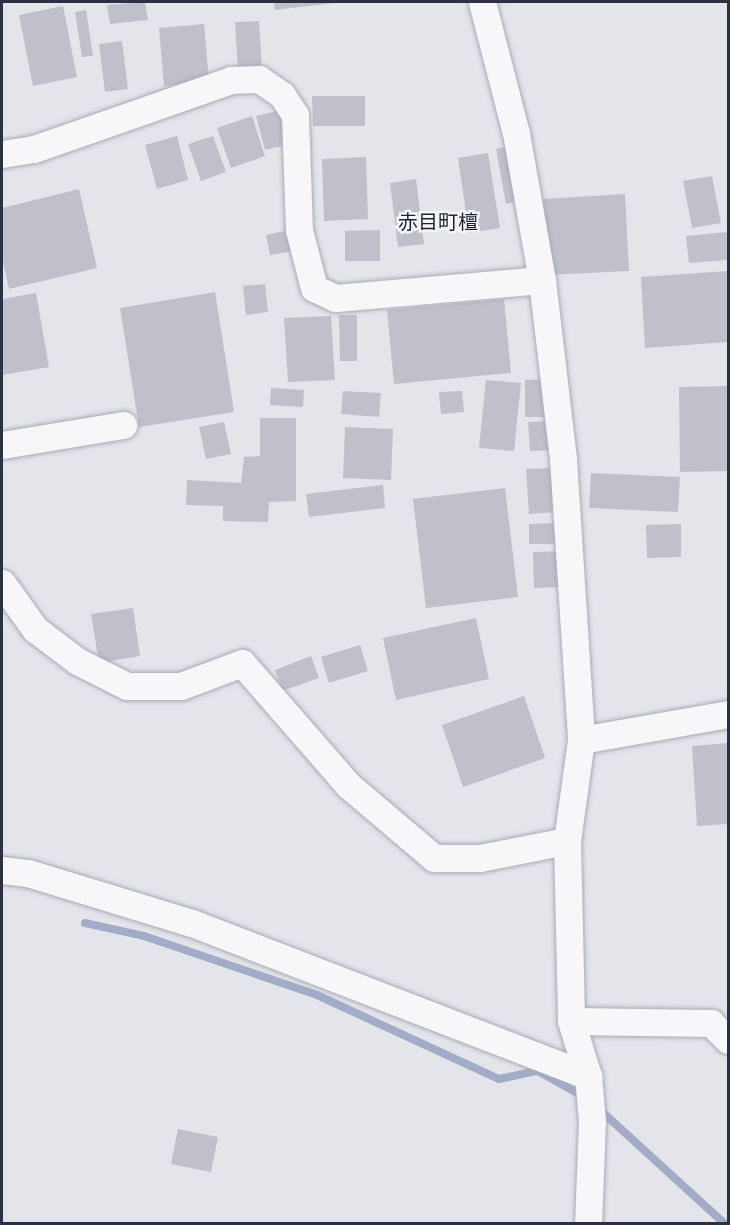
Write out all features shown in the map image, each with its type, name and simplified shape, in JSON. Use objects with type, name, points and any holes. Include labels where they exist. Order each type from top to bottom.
[{"type":"street","points":[[482,2],[516,133],[542,280],[563,459],[581,740],[567,841],[571,1021],[588,1076],[592,1121],[588,1224]]},
{"type":"street","points":[[2,154],[34,149],[231,80],[259,79],[282,95],[295,115],[299,230],[314,288],[335,298],[542,280]]},
{"type":"street","points":[[2,445],[123,424]]},
{"type":"street","points":[[2,583],[35,629],[77,661],[127,686],[181,686],[242,663],[348,785],[434,858],[480,858],[567,841]]},
{"type":"street","points":[[581,740],[729,714]]},
{"type":"street","points":[[2,870],[28,873],[192,923],[588,1076]]},
{"type":"street","points":[[571,1021],[711,1023],[729,1040]]},
{"type":"building","points":[[145,2],[148,20],[110,24],[107,5]]},
{"type":"building","points":[[274,2],[334,2],[334,3],[275,10]]},
{"type":"building","points":[[63,6],[77,77],[33,86],[19,15]]},
{"type":"building","points":[[86,10],[93,56],[82,57],[75,12]]},
{"type":"building","points":[[259,21],[262,69],[238,70],[235,22]]},
{"type":"building","points":[[204,24],[209,82],[164,86],[159,28]]},
{"type":"building","points":[[122,41],[128,89],[105,92],[99,44]]},
{"type":"building","points":[[312,96],[365,96],[365,126],[313,126]]},
{"type":"building","points":[[286,109],[294,143],[265,150],[256,116]]},
{"type":"building","points":[[252,116],[265,156],[231,168],[217,128]]},
{"type":"building","points":[[177,136],[188,180],[157,189],[145,145]]},
{"type":"building","points":[[213,136],[226,172],[201,181],[188,144]]},
{"type":"building","points":[[511,146],[520,201],[506,204],[496,149]]},
{"type":"building","points":[[488,153],[500,228],[469,233],[458,158]]},
{"type":"building","points":[[366,157],[368,219],[324,221],[322,159]]},
{"type":"building","points":[[712,176],[721,223],[692,228],[683,181]]},
{"type":"building","points":[[416,179],[424,244],[398,247],[390,183]]},
{"type":"building","points":[[79,189],[97,268],[9,289],[2,257],[2,208]]},
{"type":"building","points":[[625,194],[629,271],[547,275],[543,199]]},
{"type":"building","points":[[289,230],[293,251],[270,255],[266,235]]},
{"type":"building","points":[[380,230],[380,261],[345,261],[345,231]]},
{"type":"building","points":[[728,232],[728,260],[689,263],[686,236]]},
{"type":"building","points":[[728,271],[728,342],[645,348],[641,277]]},
{"type":"building","points":[[265,284],[268,312],[246,315],[243,286]]},
{"type":"building","points":[[215,292],[234,412],[139,427],[120,308]]},
{"type":"building","points":[[36,293],[49,367],[2,375],[2,299]]},
{"type":"building","points":[[504,299],[511,373],[394,384],[387,310]]},
{"type":"building","points":[[339,315],[357,315],[357,361],[340,361]]},
{"type":"building","points":[[331,316],[335,380],[288,382],[284,318]]},
{"type":"building","points":[[548,379],[548,417],[525,417],[525,380]]},
{"type":"building","points":[[486,380],[521,383],[514,451],[479,448]]},
{"type":"building","points":[[728,386],[728,471],[680,472],[679,387]]},
{"type":"building","points":[[271,388],[304,390],[303,407],[270,405]]},
{"type":"building","points":[[343,391],[381,393],[379,417],[341,414]]},
{"type":"building","points":[[462,391],[464,412],[441,414],[439,392]]},
{"type":"building","points":[[260,418],[296,418],[296,501],[269,502],[268,522],[223,521],[223,506],[186,505],[187,480],[241,483],[244,457],[260,456]]},
{"type":"building","points":[[552,421],[553,450],[530,451],[528,422]]},
{"type":"building","points":[[224,422],[231,454],[206,459],[199,427]]},
{"type":"building","points":[[345,427],[393,429],[391,480],[343,478]]},
{"type":"building","points":[[553,468],[555,512],[529,514],[526,469]]},
{"type":"building","points":[[591,473],[680,477],[678,512],[589,508]]},
{"type":"building","points":[[383,485],[385,508],[309,517],[306,494]]},
{"type":"building","points":[[505,488],[518,597],[426,608],[413,499]]},
{"type":"building","points":[[556,523],[556,544],[529,544],[529,524]]},
{"type":"building","points":[[681,524],[681,557],[647,558],[646,525]]},
{"type":"building","points":[[564,551],[564,587],[534,588],[533,552]]},
{"type":"building","points":[[133,608],[140,656],[99,663],[91,614]]},
{"type":"building","points":[[476,618],[489,679],[396,700],[383,638]]},
{"type":"building","points":[[360,645],[368,671],[329,683],[321,657]]},
{"type":"building","points":[[311,656],[319,678],[282,691],[275,670]]},
{"type":"building","points":[[524,696],[545,758],[463,787],[442,725]]},
{"type":"building","points":[[728,743],[728,824],[697,826],[692,746]]},
{"type":"building","points":[[178,1129],[218,1137],[211,1172],[171,1164]]},
{"type":"waterway","points":[[85,923],[144,936],[317,995],[499,1079],[538,1071],[584,1097]]},
{"type":"waterway","points":[[599,1109],[725,1224]]},
{"type":"district","name":"赤目町檀","points":[[438,222]]}]
